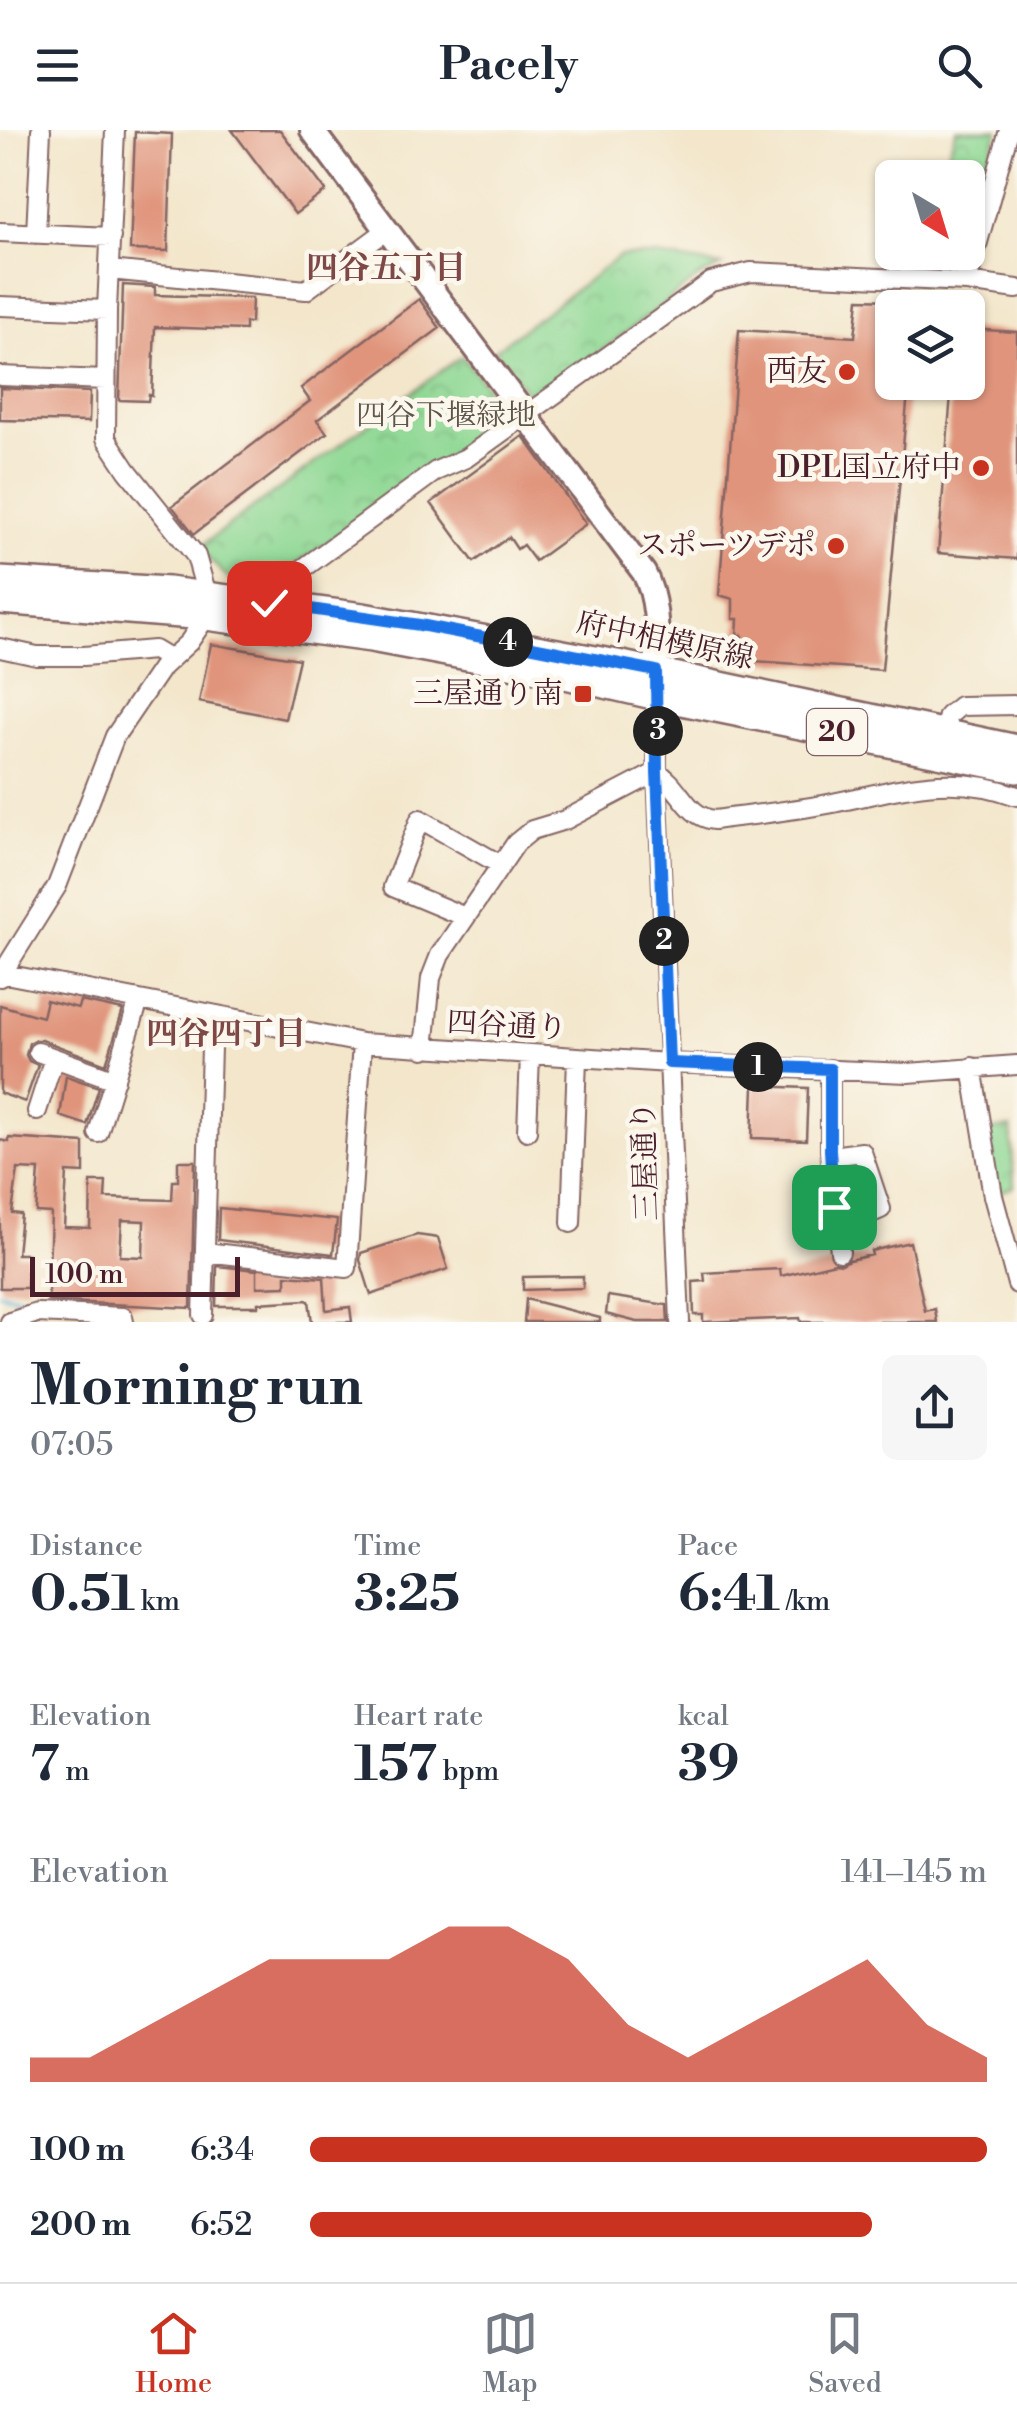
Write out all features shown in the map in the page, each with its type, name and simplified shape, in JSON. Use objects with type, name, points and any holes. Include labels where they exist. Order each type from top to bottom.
[{"type":"main road","name":"府中相模原線","points":[[0,580],[168,590],[206,606],[371,639],[564,675],[657,684]]},
{"type":"main road","name":"府中相模原線","points":[[0,601],[206,606],[269,603],[420,625],[657,684],[941,744],[1017,770]]},
{"type":"main road","name":"府中相模原線","points":[[941,744],[1017,748]]},
{"type":"street","points":[[36,234],[41,130]]},
{"type":"street","points":[[1,975],[57,886],[115,736],[169,660],[189,642],[206,606],[196,556],[106,438],[115,130]]},
{"type":"street","points":[[312,130],[626,547],[649,583],[655,611],[657,684]]},
{"type":"street","points":[[968,282],[1009,130]]},
{"type":"street","points":[[110,270],[306,290],[387,230]]},
{"type":"street","points":[[0,232],[111,237]]},
{"type":"street","points":[[269,603],[276,582],[286,574],[296,573],[436,471],[466,458],[711,282],[751,272],[968,282],[1017,290]]},
{"type":"street","points":[[0,306],[107,310]]},
{"type":"street","points":[[0,376],[106,380]]},
{"type":"street","points":[[0,648],[36,656],[154,650],[169,660]]},
{"type":"street","name":"三屋通り","points":[[657,684],[657,772],[680,1322]]},
{"type":"street","points":[[941,744],[948,716],[960,706],[1017,705]]},
{"type":"street","points":[[424,1048],[431,978],[440,954],[516,844],[532,830],[565,820],[657,772],[669,779],[701,818],[714,820],[942,782],[1017,796]]},
{"type":"street","points":[[465,917],[393,887],[420,819],[501,864]]},
{"type":"street","name":"四谷通り","points":[[1,975],[362,1043],[577,1058],[908,1073],[1017,1065]]},
{"type":"street","points":[[98,1133],[139,1000]]},
{"type":"street","points":[[203,1315],[212,1014]]},
{"type":"street","points":[[205,1252],[346,1268],[362,1043]]},
{"type":"street","points":[[37,1112],[46,1055],[115,1080]]},
{"type":"street","points":[[527,1131],[530,1055]]},
{"type":"street","points":[[571,1223],[577,1058]]},
{"type":"street","points":[[972,1068],[993,1196],[1017,1284]]},
{"type":"street","points":[[830,1069],[831,1156],[840,1252]]},
{"type":"street","points":[[831,1156],[862,1152],[880,1209],[837,1228]]},
{"type":"street","points":[[10,1322],[37,1313],[123,1317],[124,1322]]},
{"type":"green space","points":[[956,130],[998,130],[985,172],[985,160],[946,160]]},
{"type":"green space","name":"四谷下堰緑地","points":[[620,256],[657,256],[722,266],[699,277],[534,402],[495,350]]},
{"type":"green space","name":"四谷下堰緑地","points":[[462,356],[511,417],[292,567],[274,573],[264,588],[235,585],[203,553],[202,545]]},
{"type":"green space","points":[[1011,1128],[1014,1187],[994,1194],[984,1131]]},
{"type":"building","points":[[232,130],[280,130],[326,191],[295,214]]},
{"type":"building","points":[[135,132],[172,134],[168,251],[130,250]]},
{"type":"building","points":[[123,285],[155,287],[155,295],[252,298],[251,323],[245,323],[245,330],[155,327],[152,396],[148,401],[119,400]]},
{"type":"building","points":[[419,299],[440,328],[317,420],[327,433],[194,534],[172,506],[310,401],[301,388]]},
{"type":"building","points":[[859,299],[875,299],[875,400],[907,400],[882,670],[741,660],[742,635],[737,636],[733,599],[719,595],[739,330],[855,337]]},
{"type":"building","name":"DPL国立府中","points":[[985,330],[1017,332],[1017,559],[938,553],[951,400],[985,400]]},
{"type":"building","points":[[0,388],[90,392],[89,422],[0,420]]},
{"type":"building","points":[[523,436],[586,524],[535,561],[523,545],[517,549],[509,537],[474,562],[431,503]]},
{"type":"building","points":[[211,644],[299,659],[285,719],[199,702]]},
{"type":"building","points":[[46,1000],[78,1008],[80,1001],[123,1010],[106,1064],[42,1040],[29,1043],[26,1055],[38,1065],[25,1102],[0,1093],[0,1005],[42,1017]]},
{"type":"building","points":[[66,1076],[99,1087],[87,1125],[60,1116]]},
{"type":"building","points":[[754,1086],[808,1088],[806,1140],[752,1138]]},
{"type":"building","points":[[9,1138],[84,1143],[84,1173],[67,1172],[64,1227],[90,1228],[91,1182],[106,1182],[105,1198],[172,1200],[173,1181],[178,1181],[178,1161],[195,1161],[191,1308],[48,1301],[51,1213],[36,1212],[39,1170],[18,1169],[12,1213],[21,1214],[17,1254],[28,1254],[27,1288],[0,1288],[0,1140],[9,1142]],"holes":[[[122,1220],[144,1221],[143,1257],[120,1256]]]},
{"type":"building","points":[[219,1208],[337,1220],[333,1254],[218,1240]]},
{"type":"building","points":[[417,1235],[438,1238],[448,1269],[371,1295],[361,1253]]},
{"type":"building","points":[[910,1242],[925,1311],[935,1309],[937,1322],[801,1322],[800,1318],[703,1322],[703,1315],[694,1315],[693,1282],[705,1281],[704,1273],[780,1269],[781,1276],[842,1264],[872,1255],[871,1251]]},
{"type":"building","points":[[217,1266],[257,1270],[257,1287],[286,1286],[286,1275],[324,1278],[326,1310],[350,1307],[352,1322],[312,1322],[306,1300],[216,1306]]},
{"type":"building","points":[[583,1276],[583,1288],[523,1290],[523,1277]]},
{"type":"building","points":[[608,1296],[667,1305],[668,1322],[637,1322],[606,1314]]},
{"type":"building","points":[[526,1299],[600,1318],[600,1322],[524,1322]]},
{"type":"waterway","points":[[0,1293],[29,1299]]},
{"type":"place","name":"西友","points":[[847,372]]},
{"type":"place","name":"DPL国立府中","points":[[981,468]]},
{"type":"place","name":"スポーツデポ","points":[[836,546]]},
{"type":"place","name":"三屋通り南","points":[[583,694]]},
{"type":"district","name":"四谷五丁目","points":[[386,268]]},
{"type":"district","name":"四谷四丁目","points":[[226,1034]]},
{"type":"route","points":[[269,603],[420,625],[656,671],[669,1063],[830,1069],[834,1207]]}]
